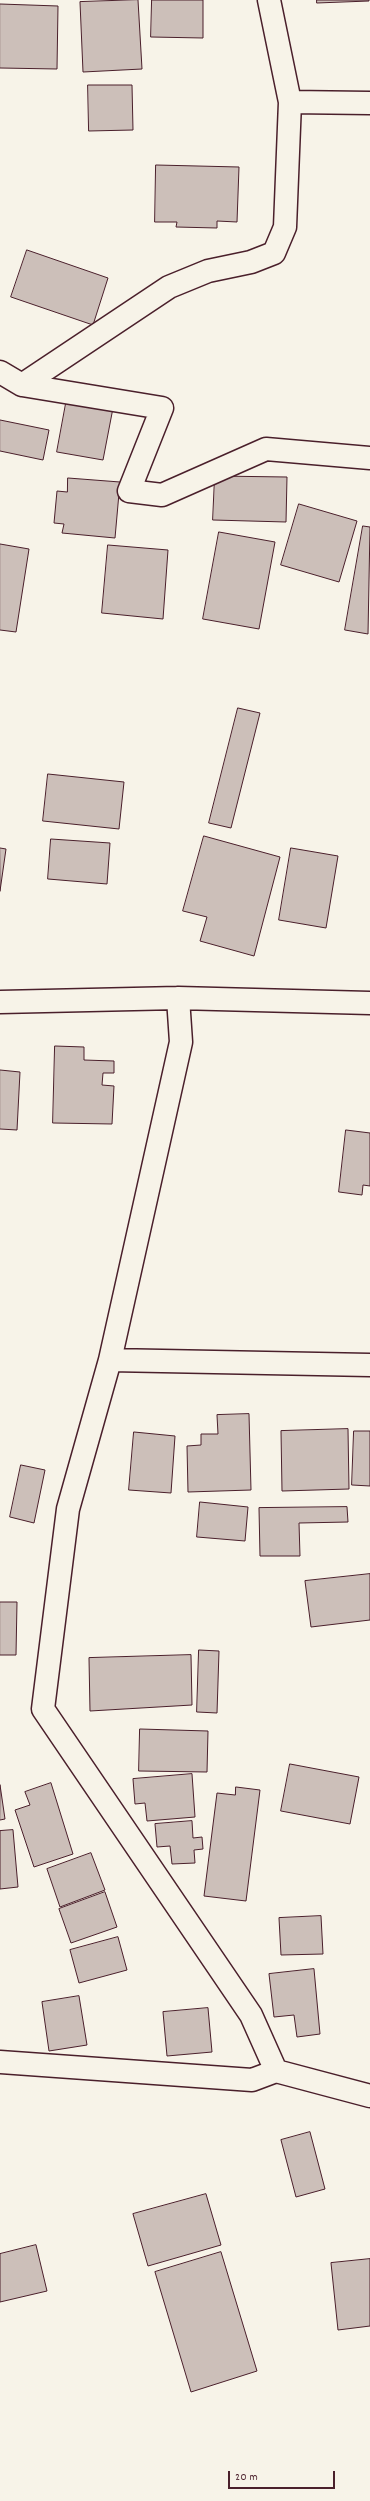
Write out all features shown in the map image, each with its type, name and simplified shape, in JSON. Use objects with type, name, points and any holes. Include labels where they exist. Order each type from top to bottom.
[{"type":"street","points":[[22,385],[169,287],[208,270],[251,262],[274,253],[285,227],[290,102],[270,0]]},
{"type":"street","points":[[290,102],[370,103]]},
{"type":"street","points":[[0,372],[22,385],[162,408],[129,491],[162,495],[266,449],[370,458]]},
{"type":"street","points":[[178,998],[181,1042],[110,1360],[68,1509],[43,1709],[251,2015],[276,2070]]},
{"type":"street","points":[[0,1002],[178,998],[370,1003]]},
{"type":"street","points":[[110,1360],[370,1366]]},
{"type":"street","points":[[0,2062],[252,2080],[276,2070],[370,2096]]},
{"type":"building","points":[[138,0],[142,69],[83,72],[80,2]]},
{"type":"building","points":[[152,0],[203,0],[203,38],[151,37]]},
{"type":"building","points":[[317,0],[369,0],[369,1],[317,3]]},
{"type":"building","points":[[0,4],[58,6],[57,69],[0,68]]},
{"type":"building","points":[[88,85],[132,85],[133,130],[89,131]]},
{"type":"building","points":[[156,165],[239,167],[237,222],[217,221],[217,228],[176,227],[177,222],[155,222]]},
{"type":"building","points":[[27,250],[108,278],[93,325],[11,297]]},
{"type":"building","points":[[67,398],[113,408],[103,460],[57,452]]},
{"type":"building","points":[[0,420],[49,430],[43,460],[0,451]]},
{"type":"building","points":[[215,476],[287,477],[286,522],[213,520]]},
{"type":"building","points":[[68,478],[120,482],[115,538],[62,533],[64,524],[54,523],[57,491],[67,492]]},
{"type":"building","points":[[299,504],[357,521],[339,582],[281,565]]},
{"type":"building","points":[[363,526],[370,527],[368,634],[345,630]]},
{"type":"building","points":[[219,532],[275,542],[259,629],[203,619]]},
{"type":"building","points":[[0,544],[29,549],[16,632],[0,630]]},
{"type":"building","points":[[108,545],[168,550],[163,619],[102,613]]},
{"type":"building","points":[[238,708],[260,713],[231,828],[209,823]]},
{"type":"building","points":[[48,774],[124,782],[119,829],[43,821]]},
{"type":"building","points":[[204,836],[280,857],[254,956],[200,941],[207,917],[183,911]]},
{"type":"building","points":[[51,839],[110,843],[107,884],[48,879]]},
{"type":"building","points":[[0,848],[6,849],[0,891]]},
{"type":"building","points":[[291,848],[338,856],[326,928],[279,920]]},
{"type":"building","points":[[55,1046],[84,1047],[84,1060],[114,1061],[114,1073],[103,1073],[102,1085],[114,1086],[112,1124],[53,1123]]},
{"type":"building","points":[[0,1070],[20,1072],[17,1130],[0,1129]]},
{"type":"building","points":[[346,1130],[370,1133],[370,1186],[363,1185],[362,1195],[339,1192]]},
{"type":"building","points":[[249,1414],[251,1490],[188,1492],[187,1446],[201,1445],[201,1434],[218,1434],[217,1415]]},
{"type":"building","points":[[348,1429],[349,1489],[282,1491],[281,1431]]},
{"type":"building","points":[[354,1431],[370,1431],[370,1486],[352,1485]]},
{"type":"building","points":[[134,1432],[175,1436],[171,1493],[129,1490]]},
{"type":"building","points":[[21,1465],[45,1470],[34,1523],[10,1517]]},
{"type":"building","points":[[200,1502],[248,1507],[245,1541],[197,1537]]},
{"type":"building","points":[[347,1507],[348,1522],[299,1523],[300,1556],[260,1556],[259,1508]]},
{"type":"building","points":[[370,1574],[370,1620],[311,1627],[305,1581]]},
{"type":"building","points":[[0,1602],[17,1602],[16,1655],[0,1655]]},
{"type":"building","points":[[199,1650],[219,1651],[217,1713],[197,1712]]},
{"type":"building","points":[[191,1655],[192,1705],[90,1711],[89,1658]]},
{"type":"building","points":[[140,1729],[208,1731],[207,1772],[139,1771]]},
{"type":"building","points":[[290,1764],[359,1777],[350,1824],[281,1811]]},
{"type":"building","points":[[192,1774],[195,1817],[147,1821],[145,1803],[135,1804],[133,1779]]},
{"type":"building","points":[[51,1783],[73,1854],[34,1867],[15,1810],[30,1805],[25,1792]]},
{"type":"building","points":[[0,1785],[5,1819],[0,1820]]},
{"type":"building","points":[[236,1787],[260,1790],[246,1901],[204,1896],[217,1793],[235,1795]]},
{"type":"building","points":[[192,1821],[193,1838],[202,1837],[203,1849],[194,1850],[195,1863],[172,1864],[170,1846],[157,1847],[155,1824]]},
{"type":"building","points":[[13,1830],[18,1887],[0,1889],[0,1831]]},
{"type":"building","points":[[91,1853],[105,1890],[60,1907],[47,1869]]},
{"type":"building","points":[[105,1892],[117,1927],[71,1943],[59,1909]]},
{"type":"building","points":[[321,1916],[323,1954],[281,1955],[279,1918]]},
{"type":"building","points":[[118,1937],[127,1970],[79,1983],[70,1950]]},
{"type":"building","points":[[314,1969],[320,2034],[297,2037],[294,2015],[274,2017],[269,1974]]},
{"type":"building","points":[[79,1996],[87,2045],[49,2051],[42,2002]]},
{"type":"building","points":[[208,2008],[212,2052],[167,2056],[163,2012]]},
{"type":"building","points":[[310,2132],[325,2189],[296,2197],[281,2140]]},
{"type":"building","points":[[206,2194],[221,2245],[148,2266],[133,2214]]},
{"type":"building","points":[[36,2245],[47,2291],[0,2302],[0,2254]]},
{"type":"building","points":[[221,2252],[257,2371],[191,2392],[155,2272]]},
{"type":"building","points":[[370,2259],[370,2326],[338,2330],[331,2263]]}]
